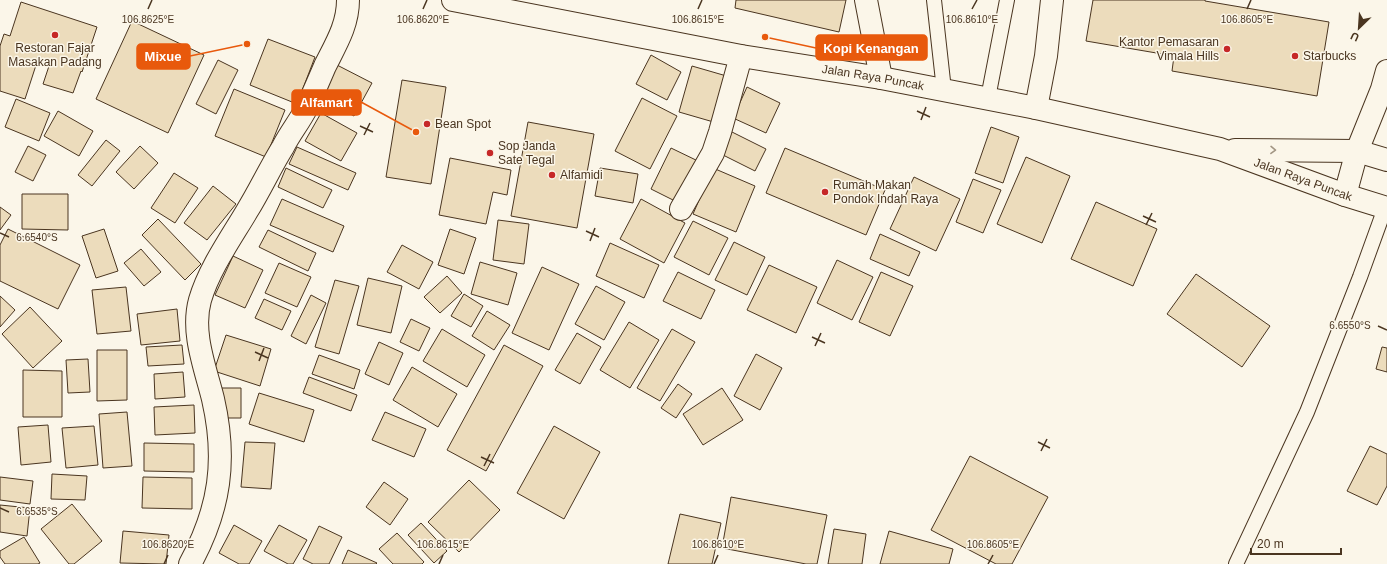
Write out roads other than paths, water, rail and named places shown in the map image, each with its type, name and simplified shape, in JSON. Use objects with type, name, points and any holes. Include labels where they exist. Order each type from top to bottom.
[{"type":"main road","points":[[190,564],[206,531],[215,504],[220,462],[217,420],[198,333],[197,313],[200,298],[225,247],[306,108],[341,33],[348,13],[348,0]]},
{"type":"main road","name":"Jalan Raya Puncak","points":[[453,0],[741,56],[881,78],[988,98],[1220,149],[1345,195],[1386,208]]},
{"type":"main road","points":[[866,0],[881,78]]},
{"type":"main road","points":[[1036,108],[1046,56],[1052,0]]},
{"type":"main road","points":[[680,209],[713,153],[741,56]]},
{"type":"main road","points":[[1345,195],[1357,151],[1382,89],[1387,71]]},
{"type":"main road","name":"Jalan Raya Puncak","points":[[1220,149],[1357,151],[1387,160]]},
{"type":"lane","points":[[934,0],[944,90]]},
{"type":"lane","points":[[988,98],[1007,0]]},
{"type":"lane","points":[[1236,564],[1307,412],[1386,208]]},
{"type":"place","name":"Restoran Fajar Masakan Padang","points":[[55,35]]},
{"type":"place","name":"Kopi Kenangan","points":[[765,37]]},
{"type":"place","name":"Mixue","points":[[247,44]]},
{"type":"place","name":"Kantor Pemasaran Vimala Hills","points":[[1227,49]]},
{"type":"place","name":"Starbucks","points":[[1295,56]]},
{"type":"place","name":"Bean Spot","points":[[427,124]]},
{"type":"place","name":"Alfamart","points":[[416,132]]},
{"type":"place","name":"Sop Janda Sate Tegal","points":[[490,153]]},
{"type":"place","name":"Alfamidi","points":[[552,175]]},
{"type":"place","name":"Rumah Makan Pondok Indah Raya","points":[[825,192]]}]
